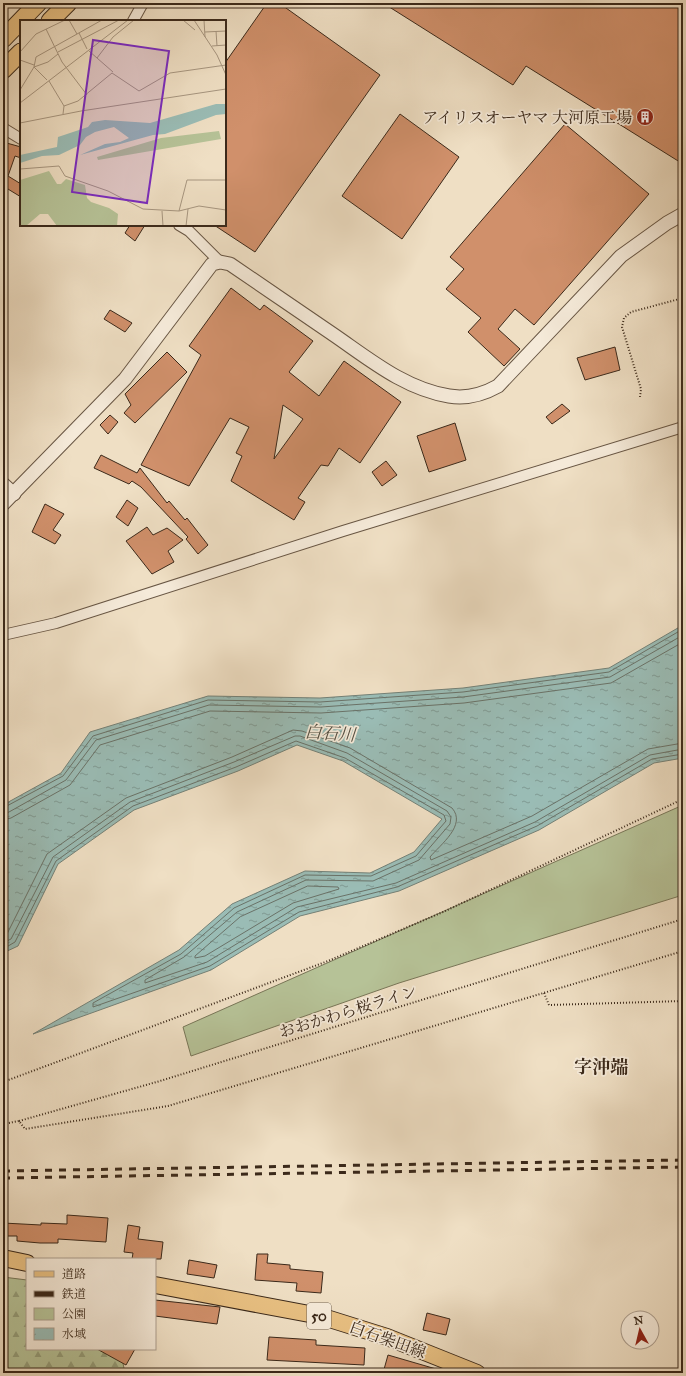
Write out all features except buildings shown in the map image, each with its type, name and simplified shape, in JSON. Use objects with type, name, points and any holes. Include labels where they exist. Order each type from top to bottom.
[{"type":"highway","points":[[21,20],[38,3]]},
{"type":"highway","points":[[51,20],[68,3]]},
{"type":"highway","points":[[3,39],[20,22]]},
{"type":"highway","points":[[3,70],[20,53]]},
{"type":"main road","points":[[3,1258],[26,1263]]},
{"type":"main road","name":"白石柴田線","points":[[156,1285],[320,1316],[387,1337],[476,1373]]},
{"type":"street","points":[[134,20],[143,3]]},
{"type":"street","points":[[3,128],[20,138]]},
{"type":"street","points":[[3,504],[125,379],[212,264],[220,262],[230,264],[394,376],[428,390],[449,396],[470,397],[483,394],[498,386],[622,256],[666,223],[683,214]]},
{"type":"street","points":[[181,226],[189,231],[220,262]]},
{"type":"street","points":[[3,635],[56,623],[343,531],[683,428]]},
{"type":"street","points":[[3,484],[14,494]]},
{"type":"path","points":[[640,397],[641,389],[622,327],[624,318],[631,312],[683,298]]},
{"type":"path","points":[[3,1082],[328,961],[443,912],[683,799]]},
{"type":"path","name":"おおかわら桜ライン","points":[[3,1124],[160,1081],[683,919]]},
{"type":"path","points":[[19,1120],[26,1129],[168,1106],[683,951]]},
{"type":"path","points":[[544,993],[549,1005],[683,1001]]},
{"type":"green space","points":[[683,805],[683,895],[399,983],[191,1056],[183,1027]]},
{"type":"green space","points":[[3,1277],[26,1280],[26,1350],[120,1350],[125,1373],[3,1373]]},
{"type":"water","name":"白石川","points":[[683,625],[683,758],[654,763],[539,830],[399,891],[300,916],[211,970],[33,1034],[179,950],[232,904],[305,871],[370,873],[414,852],[442,819],[343,761],[297,745],[238,771],[134,810],[58,864],[18,946],[3,953],[3,805],[61,773],[90,732],[208,696],[320,698],[463,688],[609,668]]},
{"type":"railway","points":[[3,1171],[683,1160]]},
{"type":"railway","points":[[3,1178],[683,1167]]},
{"type":"place","name":"アイリスオーヤマ 大河原工場","points":[[645,117]]},
{"type":"district","name":"字沖端","points":[[601,1067]]}]
